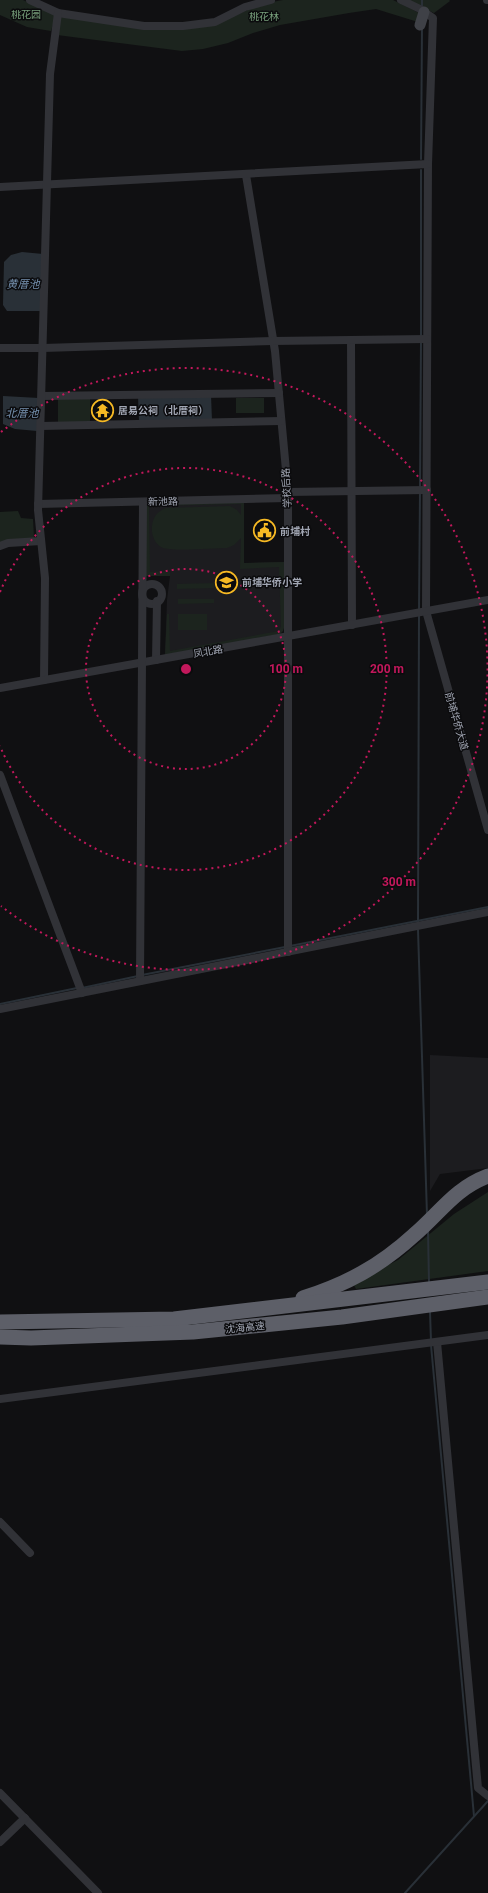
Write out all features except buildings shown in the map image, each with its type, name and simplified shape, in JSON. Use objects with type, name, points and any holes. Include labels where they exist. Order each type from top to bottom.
[{"type":"highway","points":[[265,1309],[348,1282],[380,1263],[415,1235],[461,1189],[488,1176]]},
{"type":"highway","name":"沈海高速","points":[[0,1322],[174,1320],[488,1282]]},
{"type":"highway","name":"沈海高速","points":[[0,1337],[31,1338],[193,1332],[342,1317],[488,1296]]},
{"type":"highway","points":[[390,1311],[488,1306]]},
{"type":"main road","points":[[420,25],[424,12]]},
{"type":"street","points":[[30,0],[58,13],[144,26],[183,26],[215,22],[245,7],[271,0]]},
{"type":"street","points":[[401,0],[424,12]]},
{"type":"street","name":"前埔华侨大道","points":[[424,12],[433,18],[423,340],[422,612],[488,830]]},
{"type":"street","points":[[44,680],[45,578],[38,504],[50,74],[58,13]]},
{"type":"street","points":[[0,188],[428,164]]},
{"type":"street","name":"学校后路","points":[[246,174],[273,341],[288,495],[286,636],[288,948]]},
{"type":"street","points":[[351,340],[352,625]]},
{"type":"street","points":[[0,348],[273,341],[423,340]]},
{"type":"street","points":[[42,396],[278,393]]},
{"type":"street","points":[[41,426],[281,422]]},
{"type":"street","name":"新池路","points":[[38,504],[143,502],[352,491],[422,490]]},
{"type":"street","points":[[140,978],[143,502]]},
{"type":"street","points":[[0,546],[8,543],[41,540]]},
{"type":"street","points":[[142,594],[146,585],[156,585],[161,592],[160,598],[157,602],[156,660]]},
{"type":"street","points":[[142,594],[147,602],[157,602]]},
{"type":"street","name":"凤北路","points":[[0,688],[488,600]]},
{"type":"street","points":[[0,775],[81,989]]},
{"type":"street","points":[[0,1009],[81,989],[288,948],[488,912]]},
{"type":"street","points":[[0,1399],[488,1335]]},
{"type":"street","points":[[433,1343],[478,1788],[488,1796]]},
{"type":"street","points":[[0,1522],[30,1553]]},
{"type":"street","points":[[0,1793],[98,1893]]},
{"type":"street","points":[[0,1842],[25,1818]]},
{"type":"shaded area","name":"前埔华侨小学","points":[[244,500],[244,563],[284,562],[283,631],[165,655],[167,600],[170,576],[145,576],[146,502]]},
{"type":"shaded area","points":[[430,1055],[488,1058],[488,1168],[440,1174],[430,1191]]},
{"type":"green space","name":"桃花园","points":[[0,0],[23,0],[56,15],[51,31],[27,27],[0,15]]},
{"type":"green space","name":"桃花林","points":[[283,0],[393,0],[421,14],[418,22],[376,9],[349,13],[280,25],[253,33],[228,43],[203,49],[182,51],[57,35],[60,17],[94,21],[214,25],[261,4]]},
{"type":"green space","points":[[408,0],[449,0],[450,1],[434,13]]},
{"type":"green space","points":[[58,398],[90,399],[90,423],[58,423]]},
{"type":"green space","points":[[236,398],[264,398],[264,413],[236,413]]},
{"type":"green space","points":[[244,500],[244,563],[284,562],[285,625],[283,631],[280,634],[165,655],[167,614],[169,614],[170,651],[279,631],[281,627],[279,567],[240,569],[241,538],[234,545],[227,548],[173,549],[161,547],[156,543],[152,532],[155,517],[158,512],[166,508],[230,506],[237,510],[241,515],[241,504],[149,506],[150,572],[170,572],[170,576],[145,576],[146,502]]},
{"type":"green space","points":[[18,511],[21,518],[33,519],[34,538],[0,543],[0,512]]},
{"type":"green space","points":[[214,583],[214,588],[177,589],[177,584]]},
{"type":"green space","points":[[178,599],[214,599],[214,603],[178,604]]},
{"type":"green space","points":[[178,614],[207,614],[207,630],[178,630]]},
{"type":"green space","points":[[488,1192],[488,1271],[356,1289],[353,1283],[398,1260],[454,1214]]},
{"type":"water","name":"黄厝池","points":[[22,252],[43,254],[42,311],[7,311],[3,305],[4,262],[11,255]]},
{"type":"water","points":[[211,395],[212,421],[139,421],[138,396]]},
{"type":"water","name":"北厝池","points":[[3,396],[39,398],[37,431],[15,429],[3,424]]},
{"type":"waterway","points":[[422,0],[422,7]]},
{"type":"waterway","points":[[421,159],[422,27]]},
{"type":"waterway","points":[[421,170],[421,337]]},
{"type":"waterway","points":[[420,487],[421,341]]},
{"type":"waterway","points":[[419,611],[420,491]]},
{"type":"waterway","points":[[418,922],[419,615]]},
{"type":"waterway","points":[[290,946],[488,907]]},
{"type":"waterway","points":[[418,930],[427,1215]]},
{"type":"waterway","points":[[142,975],[285,947]]},
{"type":"waterway","points":[[82,988],[138,976]]},
{"type":"waterway","points":[[0,1004],[77,988]]},
{"type":"waterway","points":[[428,1231],[429,1282]]},
{"type":"waterway","points":[[430,1312],[431,1341]]},
{"type":"waterway","points":[[431,1345],[474,1816]]},
{"type":"waterway","points":[[405,1893],[488,1801]]},
{"type":"place","name":"居易公祠（北厝祠）","points":[[103,410]]},
{"type":"place","name":"前埔村","points":[[264,531]]},
{"type":"place","name":"前埔华侨小学","points":[[227,582]]}]
